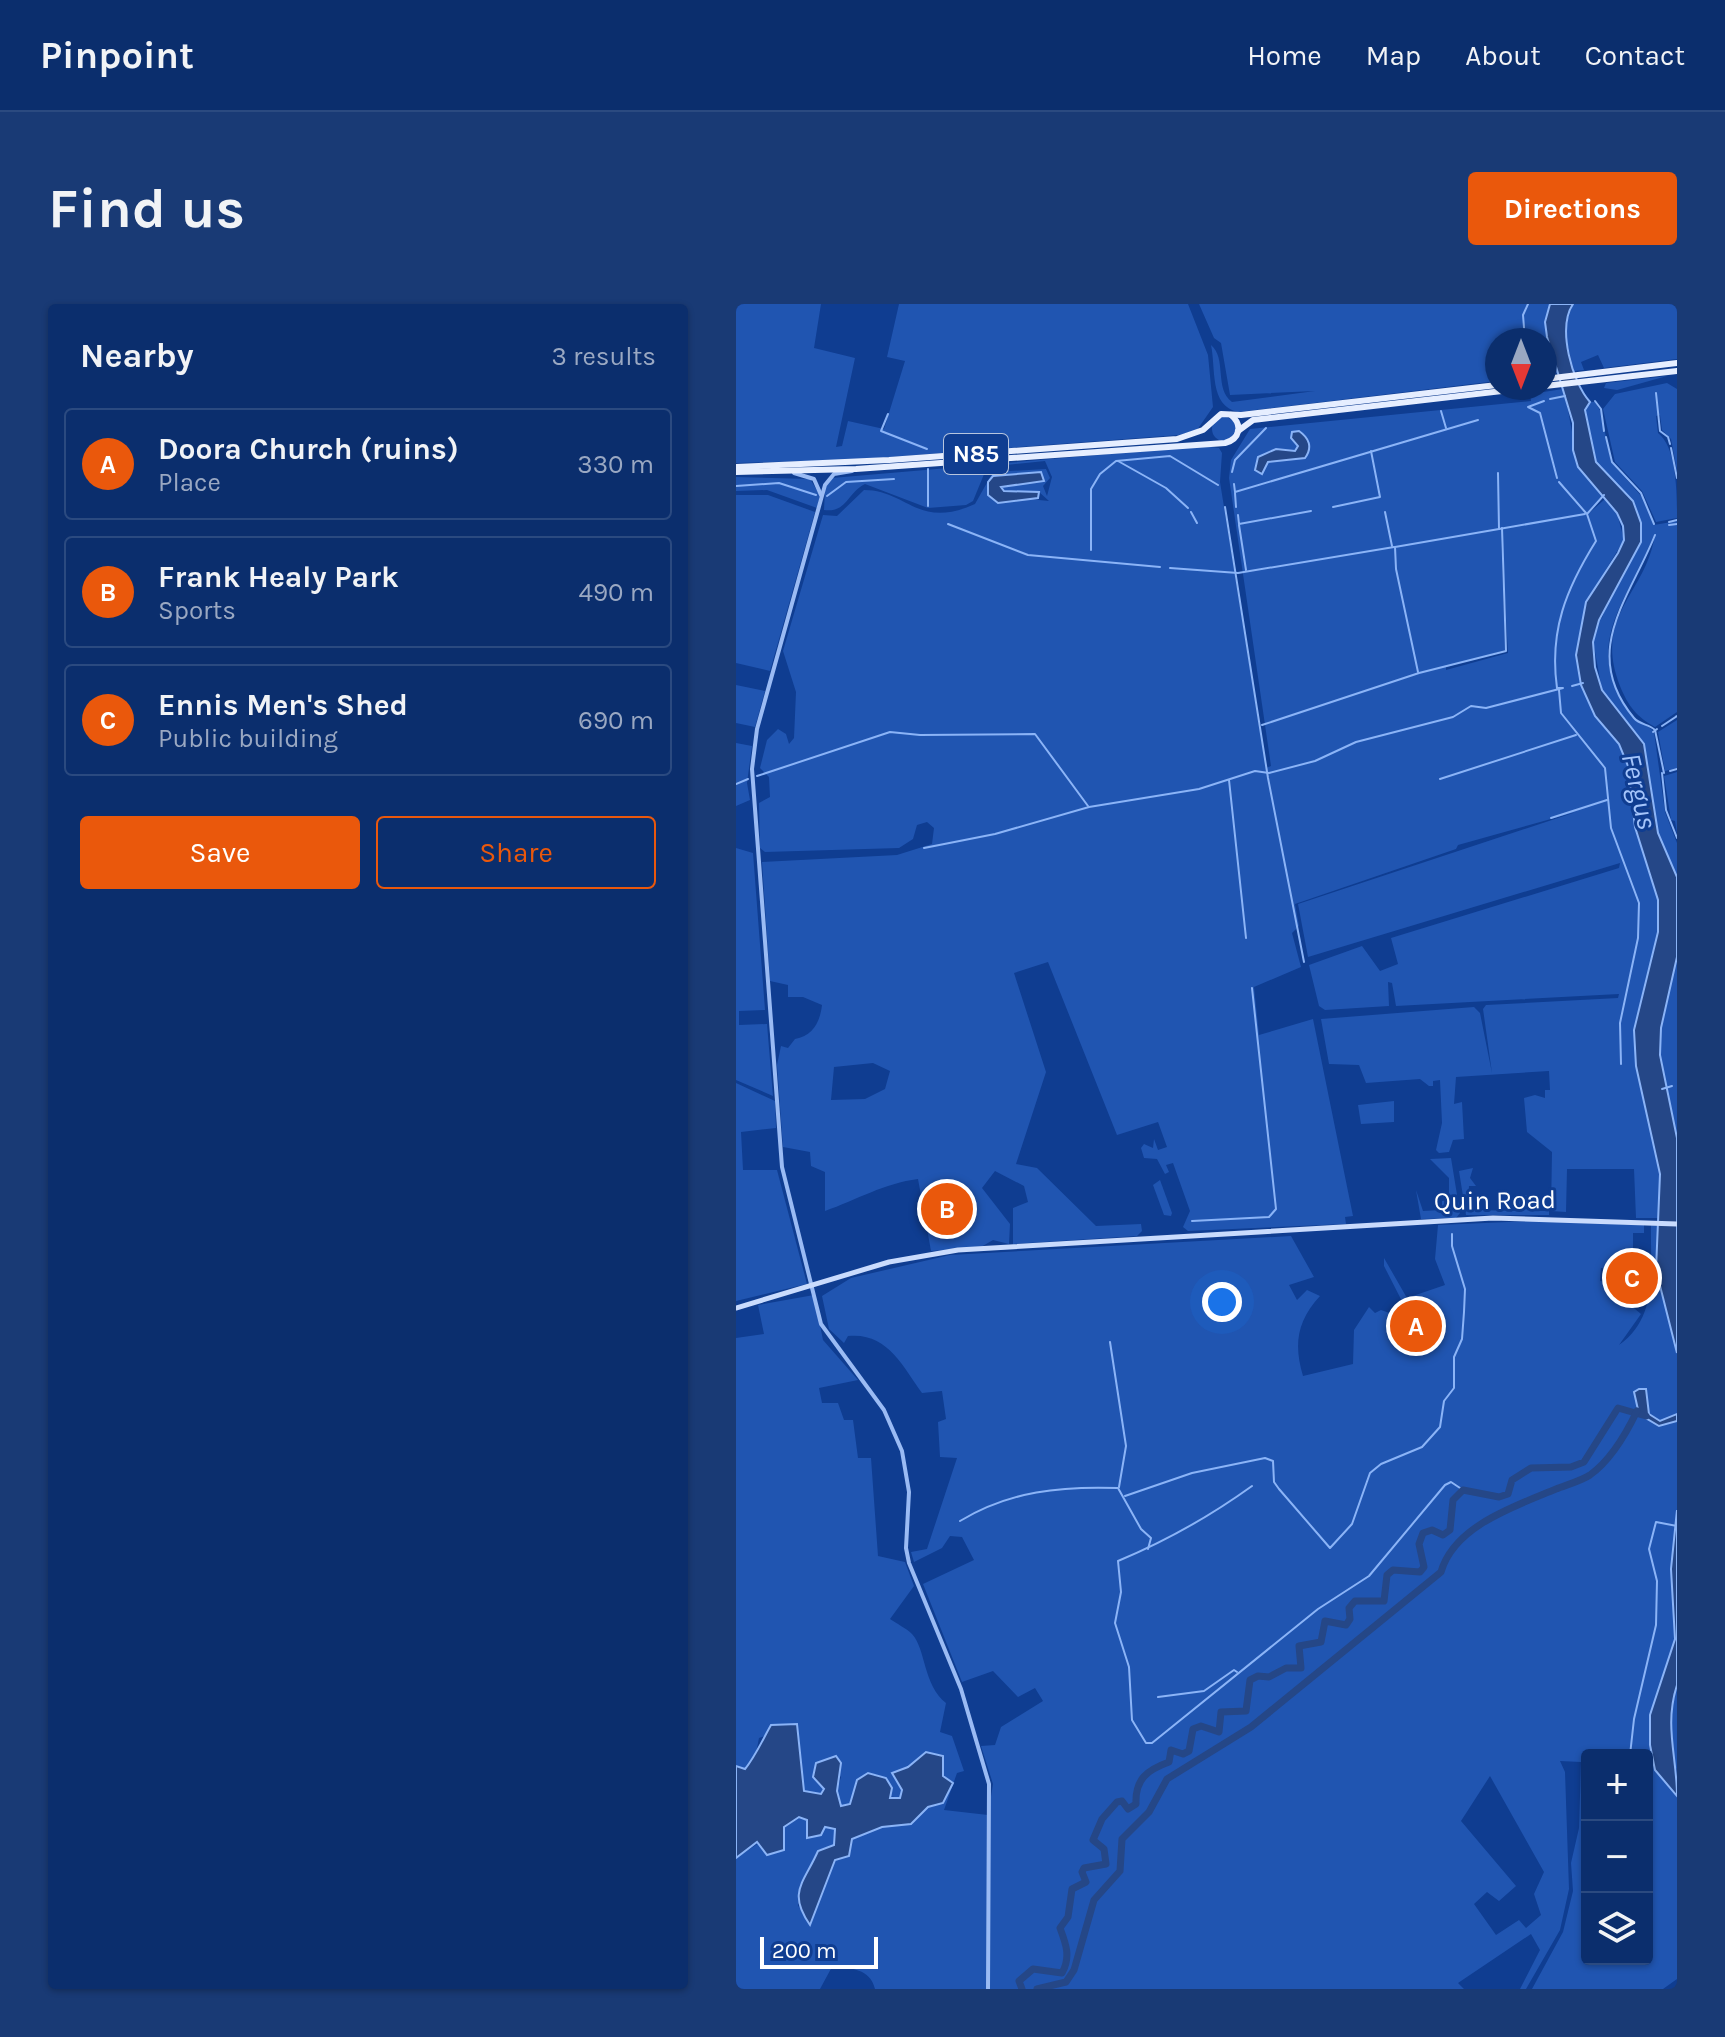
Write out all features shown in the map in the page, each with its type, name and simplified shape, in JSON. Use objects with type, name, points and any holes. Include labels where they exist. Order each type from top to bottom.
[{"type":"main road","points":[[1557,384],[1677,363]]},
{"type":"main road","points":[[1557,378],[1677,371]]},
{"type":"main road","name":"N85","points":[[736,469],[1177,439],[1192,436],[1217,416],[1227,414],[1485,386]]},
{"type":"main road","name":"N85","points":[[736,469],[789,472],[856,469],[1230,442],[1238,431],[1253,420],[1485,393]]},
{"type":"main road","points":[[1227,414],[1235,418],[1238,431]]},
{"type":"main road","points":[[1210,422],[1210,435],[1220,443]]},
{"type":"main road","name":"Quin Road","points":[[736,1308],[889,1262],[958,1250],[1493,1218],[1677,1224]]},
{"type":"street","points":[[856,469],[827,479],[757,729],[752,769],[780,1149],[817,1305],[828,1336],[874,1395],[895,1430],[909,1492],[906,1548],[909,1563],[961,1689],[985,1765],[990,1809],[988,1989]]},
{"type":"street","points":[[789,472],[814,479],[820,485],[822,497]]},
{"type":"shaded area","points":[[736,304],[821,304],[814,348],[855,358],[836,447],[842,446],[848,421],[884,429],[905,361],[887,357],[899,304],[1188,304],[1208,355],[1213,407],[1197,430],[1179,435],[849,460],[736,463]]},
{"type":"shaded area","points":[[1199,304],[1550,304],[1547,328],[1485,328],[1485,382],[1238,412],[1222,402],[1218,394],[1211,345],[1218,358],[1223,389],[1232,402],[1315,391],[1230,395],[1221,343],[1214,338]]},
{"type":"shaded area","points":[[1573,304],[1677,304],[1677,359],[1604,368],[1598,355],[1581,362],[1584,370],[1574,371],[1564,330]]},
{"type":"shaded area","points":[[1667,376],[1617,390],[1604,388],[1606,383]]},
{"type":"shaded area","points":[[1667,383],[1677,389],[1677,471],[1671,439],[1662,430],[1660,415],[1656,416],[1658,433],[1669,449],[1672,460],[1677,518],[1656,522],[1642,491],[1615,462],[1603,409],[1615,394]]},
{"type":"shaded area","points":[[1563,389],[1579,458],[1584,471],[1602,496],[1587,515],[1605,499],[1617,513],[1624,540],[1586,602],[1581,685],[1595,716],[1619,744],[1628,766],[1635,827],[1658,900],[1658,932],[1634,1030],[1636,1066],[1660,1174],[1659,1218],[1636,1218],[1634,1169],[1567,1169],[1566,1212],[1551,1211],[1552,1152],[1527,1132],[1524,1098],[1535,1095],[1545,1098],[1545,1090],[1550,1090],[1549,1071],[1456,1077],[1454,1104],[1462,1102],[1464,1139],[1453,1140],[1449,1152],[1439,1153],[1436,1150],[1442,1123],[1440,1080],[1433,1081],[1433,1086],[1420,1079],[1366,1083],[1359,1065],[1329,1064],[1321,1019],[1474,1007],[1480,1013],[1492,1073],[1483,1009],[1486,1005],[1618,998],[1619,994],[1396,1006],[1392,983],[1388,982],[1389,1006],[1325,1010],[1319,1006],[1309,965],[1362,946],[1380,971],[1398,964],[1391,938],[1619,868],[1620,863],[1308,957],[1298,904],[1576,812],[1458,845],[1456,849],[1295,904],[1299,926],[1292,933],[1301,967],[1254,987],[1259,1035],[1313,1019],[1353,1216],[1345,1217],[1346,1224],[1188,1231],[1183,1227],[1190,1211],[1173,1163],[1166,1165],[1169,1172],[1165,1174],[1157,1159],[1144,1158],[1141,1148],[1144,1144],[1153,1148],[1154,1139],[1158,1150],[1167,1147],[1158,1122],[1117,1135],[1048,962],[1014,973],[1046,1072],[1016,1164],[1037,1168],[1096,1226],[1141,1224],[1142,1231],[1137,1236],[1013,1244],[1013,1208],[1028,1202],[1024,1186],[995,1171],[982,1188],[1010,1224],[1009,1244],[993,1240],[981,1247],[931,1251],[918,1179],[882,1188],[825,1211],[825,1172],[811,1166],[810,1152],[783,1147],[777,1065],[781,1046],[788,1048],[795,1039],[811,1031],[822,1005],[803,997],[788,997],[788,985],[770,981],[762,862],[897,855],[932,844],[934,828],[927,822],[917,825],[913,839],[899,848],[765,852],[760,848],[759,803],[770,797],[769,777],[760,768],[767,740],[778,729],[786,734],[789,744],[794,738],[796,692],[783,651],[823,515],[837,516],[864,490],[879,492],[914,507],[940,513],[975,504],[993,472],[1046,469],[1050,478],[1043,486],[1047,496],[1052,477],[1045,461],[987,467],[973,501],[966,505],[928,508],[865,484],[838,508],[824,510],[825,488],[832,478],[1202,446],[1219,448],[1222,453],[1220,482],[1266,768],[1271,766],[1229,478],[1231,460],[1250,429],[1557,400],[1557,390]],"holes":[[[1041,472],[1044,481],[1004,485],[1001,490],[1039,492],[1049,501],[988,495],[993,476]],[[1501,531],[1508,653],[1446,670],[1446,667],[1505,650]],[[873,1063],[890,1071],[885,1089],[865,1099],[831,1100],[834,1067]]]},
{"type":"shaded area","points":[[1590,402],[1595,402],[1601,412],[1611,462],[1643,498],[1654,525],[1677,521],[1677,712],[1655,727],[1643,719],[1626,699],[1613,662],[1617,622],[1650,555],[1655,534],[1623,599],[1610,635],[1608,652],[1616,690],[1628,711],[1654,732],[1665,812],[1677,843],[1677,877],[1658,833],[1644,744],[1602,690],[1593,641],[1599,619],[1641,543],[1641,523],[1633,501],[1596,462],[1585,410]]},
{"type":"shaded area","points":[[1224,417],[1233,420],[1236,429],[1233,438],[1224,441],[1215,438],[1212,429],[1215,420]]},
{"type":"shaded area","points":[[736,477],[810,479],[820,495],[817,508],[767,490],[736,491]]},
{"type":"shaded area","points":[[736,495],[768,495],[815,512],[770,671],[736,663]]},
{"type":"shaded area","points":[[736,685],[765,691],[755,727],[736,723]]},
{"type":"shaded area","points":[[1677,720],[1677,768],[1665,771],[1658,732]]},
{"type":"shaded area","points":[[736,743],[752,746],[747,783],[750,800],[736,806]]},
{"type":"shaded area","points":[[1677,772],[1677,834],[1675,821],[1671,820],[1664,776]]},
{"type":"shaded area","points":[[736,848],[753,853],[765,1010],[739,1011],[739,1025],[767,1024],[773,1096],[736,1080]]},
{"type":"shaded area","points":[[1677,957],[1677,1138],[1660,1056],[1661,1028]]},
{"type":"shaded area","points":[[736,1083],[775,1101],[776,1128],[741,1132],[743,1170],[777,1170],[807,1284],[736,1301]]},
{"type":"shaded area","points":[[1394,1101],[1394,1122],[1361,1124],[1358,1105]]},
{"type":"shaded area","points":[[1451,1158],[1460,1213],[1456,1218],[1421,1219],[1416,1190],[1423,1211],[1442,1210],[1442,1201],[1449,1200],[1449,1178],[1430,1159]]},
{"type":"shaded area","points":[[1473,1168],[1470,1178],[1476,1186],[1469,1186],[1468,1205],[1474,1210],[1519,1211],[1520,1195],[1538,1196],[1539,1211],[1549,1211],[1549,1215],[1466,1215],[1459,1171]]},
{"type":"shaded area","points":[[1160,1180],[1171,1216],[1164,1215],[1153,1185]]},
{"type":"shaded area","points":[[1532,1221],[1644,1225],[1644,1233],[1633,1233],[1633,1267],[1601,1268],[1600,1281],[1615,1283],[1615,1274],[1623,1273],[1628,1303],[1641,1314],[1619,1345],[1641,1321],[1650,1291],[1651,1225],[1660,1226],[1656,1270],[1677,1353],[1677,1414],[1660,1421],[1649,1414],[1647,1396],[1637,1398],[1639,1414],[1648,1420],[1657,1424],[1677,1421],[1677,1510],[1671,1569],[1675,1639],[1650,1715],[1651,1749],[1581,1749],[1581,1762],[1560,1761],[1565,1772],[1569,1889],[1560,1930],[1526,1989],[1520,1989],[1540,1950],[1531,1934],[1458,1983],[1464,1989],[875,1989],[864,1973],[833,1965],[820,1989],[736,1989],[736,1858],[799,1817],[836,1829],[834,1845],[818,1851],[800,1890],[798,1907],[852,1839],[882,1827],[911,1824],[928,1807],[943,1803],[943,1776],[926,1752],[908,1767],[900,1798],[856,1790],[850,1805],[841,1806],[837,1791],[841,1777],[824,1761],[816,1763],[824,1789],[821,1794],[804,1791],[797,1724],[759,1738],[755,1758],[745,1769],[736,1766],[736,1338],[764,1334],[758,1305],[814,1295],[823,1340],[858,1380],[819,1388],[822,1403],[838,1403],[844,1420],[853,1420],[858,1458],[871,1458],[878,1556],[905,1562],[914,1586],[890,1619],[910,1632],[917,1641],[933,1687],[946,1703],[940,1732],[952,1736],[964,1771],[957,1773],[944,1810],[988,1815],[993,1784],[981,1746],[995,1745],[1001,1727],[1043,1701],[1035,1688],[1018,1697],[993,1671],[962,1682],[923,1584],[974,1560],[962,1537],[950,1536],[942,1548],[914,1562],[911,1552],[927,1549],[957,1458],[940,1457],[938,1422],[946,1419],[942,1391],[922,1393],[892,1352],[873,1339],[848,1336],[844,1343],[829,1329],[822,1296],[851,1278],[950,1255],[1291,1236],[1314,1277],[1289,1285],[1297,1300],[1307,1290],[1320,1296],[1306,1315],[1299,1334],[1298,1354],[1303,1376],[1353,1364],[1354,1330],[1369,1307],[1375,1313],[1381,1310],[1401,1317],[1413,1313],[1412,1307],[1406,1309],[1384,1266],[1384,1258],[1407,1298],[1445,1285],[1435,1259],[1438,1225]],"holes":[[[1490,1776],[1544,1872],[1534,1894],[1541,1915],[1526,1928],[1519,1920],[1496,1935],[1474,1904],[1487,1892],[1499,1901],[1516,1886],[1461,1821]]]},
{"type":"shaded area","points":[[1677,1685],[1677,1769],[1672,1761],[1669,1740],[1670,1716]]},
{"type":"shaded area","points":[[1653,1760],[1655,1770],[1677,1796],[1677,1979],[1663,1989],[1532,1989],[1563,1932],[1573,1891],[1571,1863],[1579,1828],[1581,1762],[1581,1965],[1653,1965]]},
{"type":"water","name":"Fergus","points":[[1550,304],[1573,304],[1566,327],[1569,354],[1572,369],[1590,402],[1585,410],[1596,462],[1633,501],[1641,523],[1641,542],[1599,620],[1593,642],[1595,667],[1602,690],[1644,744],[1658,833],[1677,877],[1677,957],[1661,1028],[1660,1055],[1677,1138],[1677,1353],[1656,1270],[1660,1174],[1636,1066],[1634,1030],[1658,932],[1658,900],[1635,827],[1628,766],[1619,744],[1595,716],[1581,685],[1576,655],[1586,602],[1618,553],[1624,540],[1623,526],[1617,513],[1578,467],[1573,450],[1573,423],[1557,370],[1557,328],[1546,328]]},
{"type":"water","points":[[1299,431],[1309,443],[1305,458],[1268,462],[1262,474],[1255,470],[1258,457],[1276,449],[1295,451],[1298,446],[1291,438],[1292,432]]},
{"type":"water","points":[[1041,472],[1044,481],[1001,487],[1004,491],[1039,492],[1038,498],[998,503],[988,495],[988,482],[993,476]]},
{"type":"water","points":[[1646,1389],[1649,1414],[1660,1421],[1677,1414],[1677,1421],[1659,1426],[1639,1414],[1634,1392]]},
{"type":"water","points":[[1677,1510],[1677,1685],[1671,1727],[1677,1796],[1655,1770],[1650,1745],[1650,1715],[1675,1639],[1671,1569]]},
{"type":"water","points":[[797,1724],[804,1791],[821,1794],[824,1789],[813,1777],[816,1763],[836,1756],[841,1763],[837,1791],[841,1806],[850,1804],[857,1780],[868,1773],[886,1778],[892,1788],[890,1798],[900,1798],[902,1790],[892,1773],[908,1767],[926,1752],[943,1756],[943,1776],[953,1783],[943,1803],[928,1807],[911,1824],[882,1827],[852,1839],[849,1856],[835,1860],[810,1925],[800,1904],[800,1888],[818,1851],[834,1845],[835,1829],[825,1827],[821,1835],[807,1838],[807,1820],[799,1817],[784,1827],[784,1850],[767,1855],[757,1842],[736,1858],[736,1766],[745,1769],[771,1725]]},
{"type":"waterway","points":[[1524,328],[1523,315],[1528,304]]},
{"type":"waterway","points":[[1656,393],[1660,431],[1668,437],[1670,444]]},
{"type":"waterway","points":[[1557,398],[1565,396]]},
{"type":"waterway","points":[[1544,401],[1528,407],[1540,413],[1557,478]]},
{"type":"waterway","points":[[1595,401],[1601,409],[1604,431]]},
{"type":"waterway","points":[[1441,411],[1446,428]]},
{"type":"waterway","points":[[888,414],[881,431],[927,449]]},
{"type":"waterway","points":[[1234,484],[1235,492],[1478,420]]},
{"type":"waterway","points":[[1232,472],[1235,460],[1266,428]]},
{"type":"waterway","points":[[1606,437],[1612,462],[1641,493],[1654,524]]},
{"type":"waterway","points":[[1671,448],[1677,478]]},
{"type":"waterway","points":[[1333,507],[1380,497],[1371,451]]},
{"type":"waterway","points":[[1091,550],[1091,489],[1100,474],[1116,461],[1170,456],[1218,485]]},
{"type":"waterway","points":[[1118,461],[1166,488],[1188,508]]},
{"type":"waterway","points":[[928,469],[928,506]]},
{"type":"waterway","points":[[1498,473],[1499,529],[1585,514]]},
{"type":"waterway","points":[[827,496],[846,482],[894,479]]},
{"type":"waterway","points":[[1559,482],[1586,513]]},
{"type":"waterway","points":[[736,486],[779,483],[816,495]]},
{"type":"waterway","points":[[1235,493],[1236,507]]},
{"type":"waterway","points":[[924,848],[995,834],[1089,807],[1199,789],[1255,771],[1269,773],[1315,761],[1356,742],[1453,717],[1471,706],[1486,708],[1563,688],[1557,688],[1555,667],[1558,629],[1568,594],[1596,541],[1587,514],[1604,495]]},
{"type":"waterway","points":[[1225,507],[1268,778],[1304,962]]},
{"type":"waterway","points":[[1238,515],[1239,524],[1311,511]]},
{"type":"waterway","points":[[1191,512],[1197,523]]},
{"type":"waterway","points":[[1385,512],[1392,546]]},
{"type":"waterway","points":[[1669,522],[1677,520]]},
{"type":"waterway","points":[[948,524],[1028,555],[1160,567]]},
{"type":"waterway","points":[[1669,525],[1677,524]]},
{"type":"waterway","points":[[1239,525],[1246,570]]},
{"type":"waterway","points":[[1262,725],[1419,673],[1506,651],[1502,528]]},
{"type":"waterway","points":[[1418,672],[1396,569],[1395,547],[1499,529]]},
{"type":"waterway","name":"Fergus","points":[[1655,535],[1614,625],[1610,648],[1611,670],[1618,694],[1634,718],[1655,730],[1664,773]]},
{"type":"waterway","points":[[1170,568],[1238,573],[1394,547]]},
{"type":"waterway","points":[[1572,686],[1583,683]]},
{"type":"waterway","name":"Fergus","points":[[1559,690],[1561,713],[1605,768],[1611,828],[1639,903],[1638,938],[1620,1023],[1621,1064]]},
{"type":"waterway","points":[[1662,726],[1677,716]]},
{"type":"waterway","points":[[1653,732],[1657,729]]},
{"type":"waterway","points":[[757,776],[890,732],[920,735],[1035,734],[1088,806]]},
{"type":"waterway","points":[[1440,779],[1576,735]]},
{"type":"waterway","points":[[1670,771],[1677,769]]},
{"type":"waterway","name":"Fergus","points":[[1662,773],[1666,810],[1677,838]]},
{"type":"waterway","points":[[736,784],[748,779]]},
{"type":"waterway","points":[[1229,780],[1246,938]]},
{"type":"waterway","points":[[1551,818],[1607,800]]},
{"type":"waterway","points":[[1192,1221],[1269,1217],[1276,1209],[1252,988]]},
{"type":"waterway","points":[[1662,1089],[1672,1086]]},
{"type":"waterway","points":[[1125,1496],[1192,1473],[1265,1458],[1273,1461],[1274,1482],[1279,1489],[1330,1548],[1352,1524],[1370,1473],[1381,1464],[1422,1447],[1440,1427],[1444,1401],[1454,1388],[1454,1357],[1462,1339],[1464,1312],[1465,1289],[1452,1246],[1452,1234]]},
{"type":"waterway","points":[[1110,1342],[1126,1446],[1119,1487]]},
{"type":"waterway","points":[[1022,1989],[1019,1981],[1033,1969],[1062,1973],[1065,1967],[1066,1945],[1060,1928],[1068,1917],[1072,1889],[1086,1882],[1082,1872],[1084,1868],[1106,1864],[1104,1849],[1093,1840],[1102,1819],[1117,1802],[1122,1801],[1128,1809],[1136,1804],[1140,1782],[1154,1768],[1169,1762],[1171,1750],[1183,1754],[1189,1751],[1193,1729],[1201,1726],[1219,1732],[1221,1712],[1246,1711],[1250,1680],[1258,1676],[1269,1677],[1286,1668],[1301,1668],[1299,1646],[1321,1642],[1325,1621],[1346,1625],[1350,1619],[1349,1608],[1355,1601],[1384,1601],[1387,1575],[1393,1570],[1420,1572],[1424,1567],[1419,1544],[1423,1533],[1432,1530],[1443,1535],[1450,1530],[1453,1500],[1463,1490],[1499,1497],[1508,1494],[1512,1480],[1531,1468],[1571,1467],[1584,1462],[1618,1408],[1646,1416]]},
{"type":"waterway","points":[[1037,1989],[1066,1982],[1074,1970],[1094,1900],[1120,1871],[1122,1839],[1149,1812],[1167,1779],[1251,1727],[1441,1572],[1448,1556],[1472,1530],[1505,1511],[1590,1475],[1617,1446],[1637,1411]]},
{"type":"waterway","points":[[1252,1486],[1187,1528],[1118,1561],[1121,1592],[1115,1623],[1129,1667],[1132,1720],[1146,1743],[1152,1743],[1318,1609],[1369,1576],[1445,1485],[1451,1482],[1463,1490]]},
{"type":"waterway","points":[[960,1521],[998,1503],[1036,1492],[1118,1488],[1141,1529],[1151,1538],[1148,1549]]},
{"type":"waterway","points":[[1631,1749],[1634,1719],[1656,1625],[1657,1581],[1649,1549],[1656,1522],[1677,1526]]},
{"type":"waterway","points":[[1158,1697],[1204,1691],[1234,1670],[1237,1672]]},
{"type":"place","name":"Frank Healy Park","points":[[947,1209]]},
{"type":"place","name":"Ennis Men's Shed","points":[[1632,1278]]},
{"type":"place","name":"Doora Church (ruins)","points":[[1416,1326]]}]
